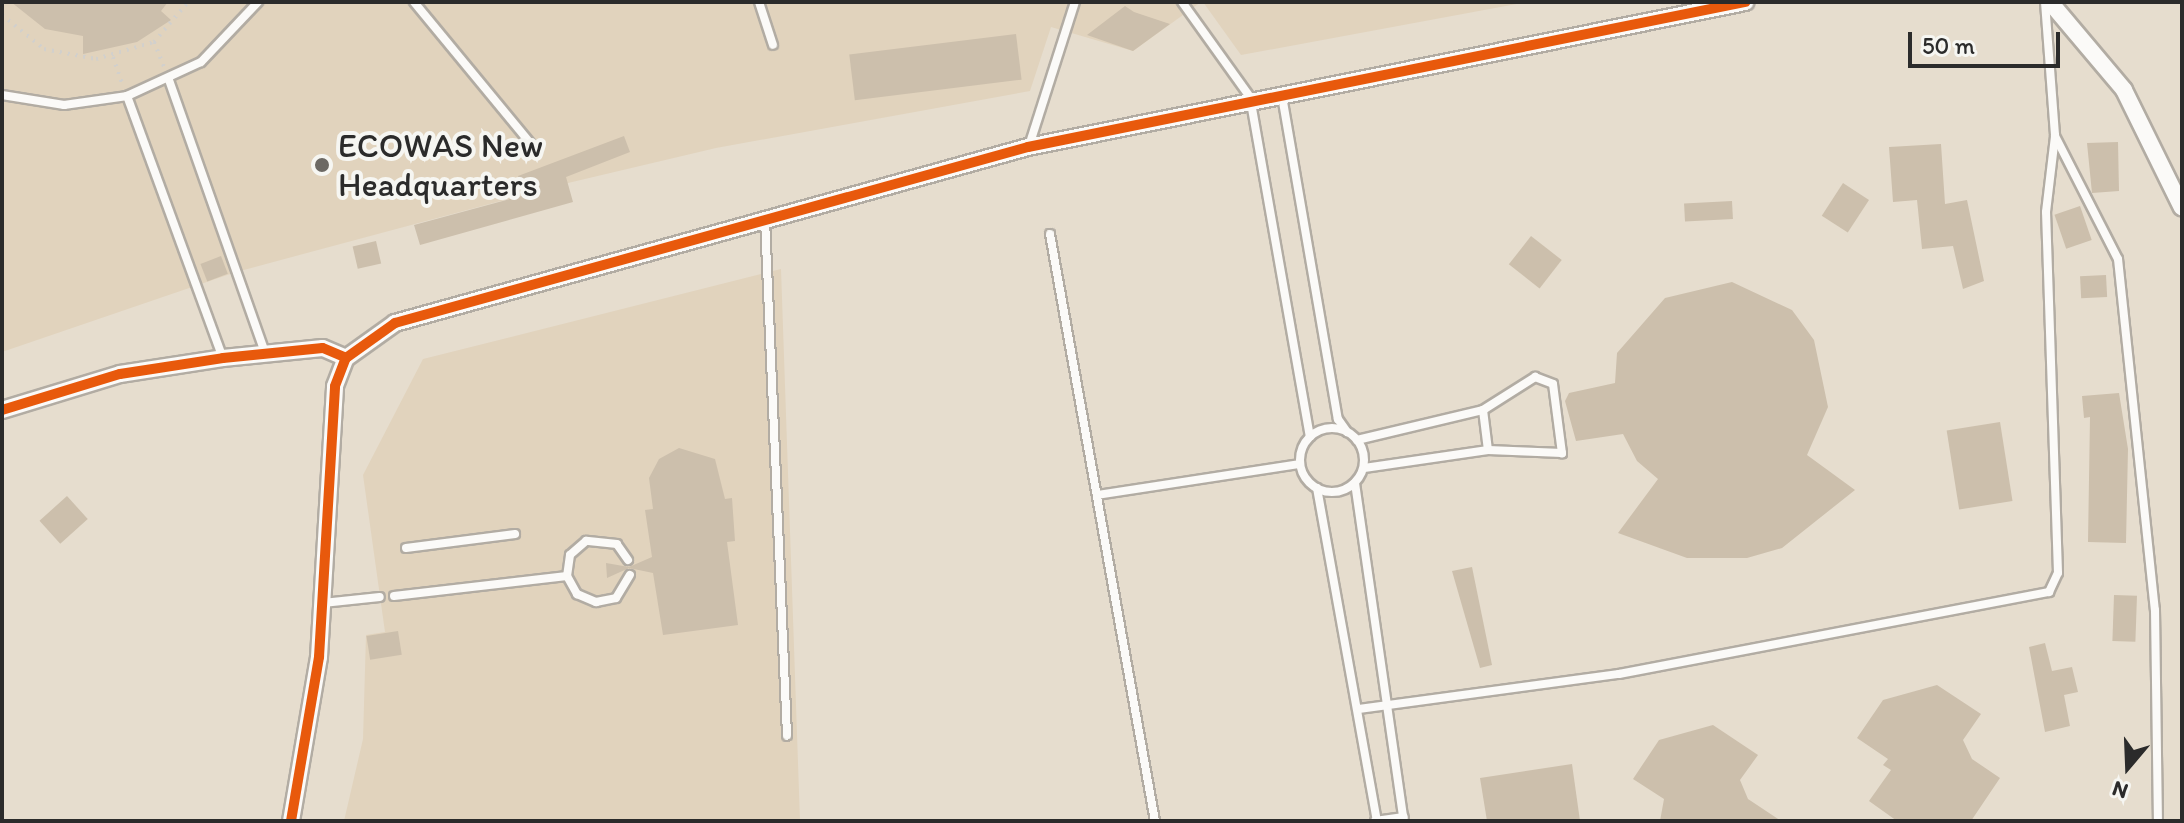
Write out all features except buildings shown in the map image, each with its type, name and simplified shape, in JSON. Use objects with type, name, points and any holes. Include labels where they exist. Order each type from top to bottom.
[{"type":"street","points":[[291,821],[310,737],[323,603],[329,424],[346,358],[395,323],[443,305],[1028,147],[1250,97],[1745,2]]},
{"type":"street","points":[[2048,2],[2124,90],[2182,208]]},
{"type":"street","points":[[2,410],[120,374],[223,358],[323,348],[346,358]]},
{"type":"lane","points":[[2,95],[64,105],[127,96],[169,80],[201,62],[258,2]]},
{"type":"lane","points":[[414,2],[535,149]]},
{"type":"lane","points":[[759,2],[773,45]]},
{"type":"lane","points":[[1028,147],[1075,2]]},
{"type":"lane","points":[[1182,2],[1250,97],[1310,437],[1300,464]]},
{"type":"lane","points":[[1359,709],[1619,674],[2049,592],[2058,573],[2046,212],[2055,136],[2048,2]]},
{"type":"lane","points":[[169,80],[265,352]]},
{"type":"lane","points":[[1281,91],[1338,419],[1357,440],[1364,468],[1355,483],[1337,492],[1317,488]]},
{"type":"lane","points":[[127,96],[223,358]]},
{"type":"lane","points":[[2055,136],[2118,259],[2155,610],[2158,821]]},
{"type":"lane","points":[[765,219],[787,736]]},
{"type":"lane","points":[[1050,234],[1155,821]]},
{"type":"lane","points":[[1357,440],[1483,410],[1545,377],[1565,446],[1553,456],[1488,450],[1364,468]]},
{"type":"lane","points":[[1483,410],[1488,450]]},
{"type":"lane","points":[[1310,437],[1328,428],[1347,432]]},
{"type":"lane","points":[[1097,495],[1300,464]]},
{"type":"lane","points":[[1300,464],[1317,488],[1359,709],[1376,821],[1404,819],[1355,483]]},
{"type":"lane","points":[[406,548],[515,534]]},
{"type":"lane","points":[[628,560],[617,544],[586,541],[570,555],[567,576],[577,594],[596,602],[616,598],[630,575]]},
{"type":"lane","points":[[394,596],[567,576]]},
{"type":"lane","points":[[323,603],[380,597]]},
{"type":"path","points":[[2,15],[44,49],[113,57],[154,42],[188,2]]},
{"type":"path","points":[[154,42],[164,69]]},
{"type":"path","points":[[113,57],[122,85]]},
{"type":"shaded area","name":"ECOWAS New Headquarters","points":[[2,2],[1201,2],[1133,51],[1051,27],[1030,91],[716,148],[568,183],[236,272],[2,352]]},
{"type":"shaded area","points":[[1203,2],[1527,2],[1241,55]]},
{"type":"shaded area","points":[[781,269],[800,821],[344,821],[363,739],[366,635],[385,632],[363,475],[423,359]]},
{"type":"cycle path","points":[[291,821],[319,657],[335,386],[346,358],[395,323],[1028,147],[1745,2]]},
{"type":"cycle path","points":[[2,410],[120,374],[223,358],[323,348],[346,358]]},
{"type":"place","name":"ECOWAS New Headquarters","points":[[322,165]]}]
